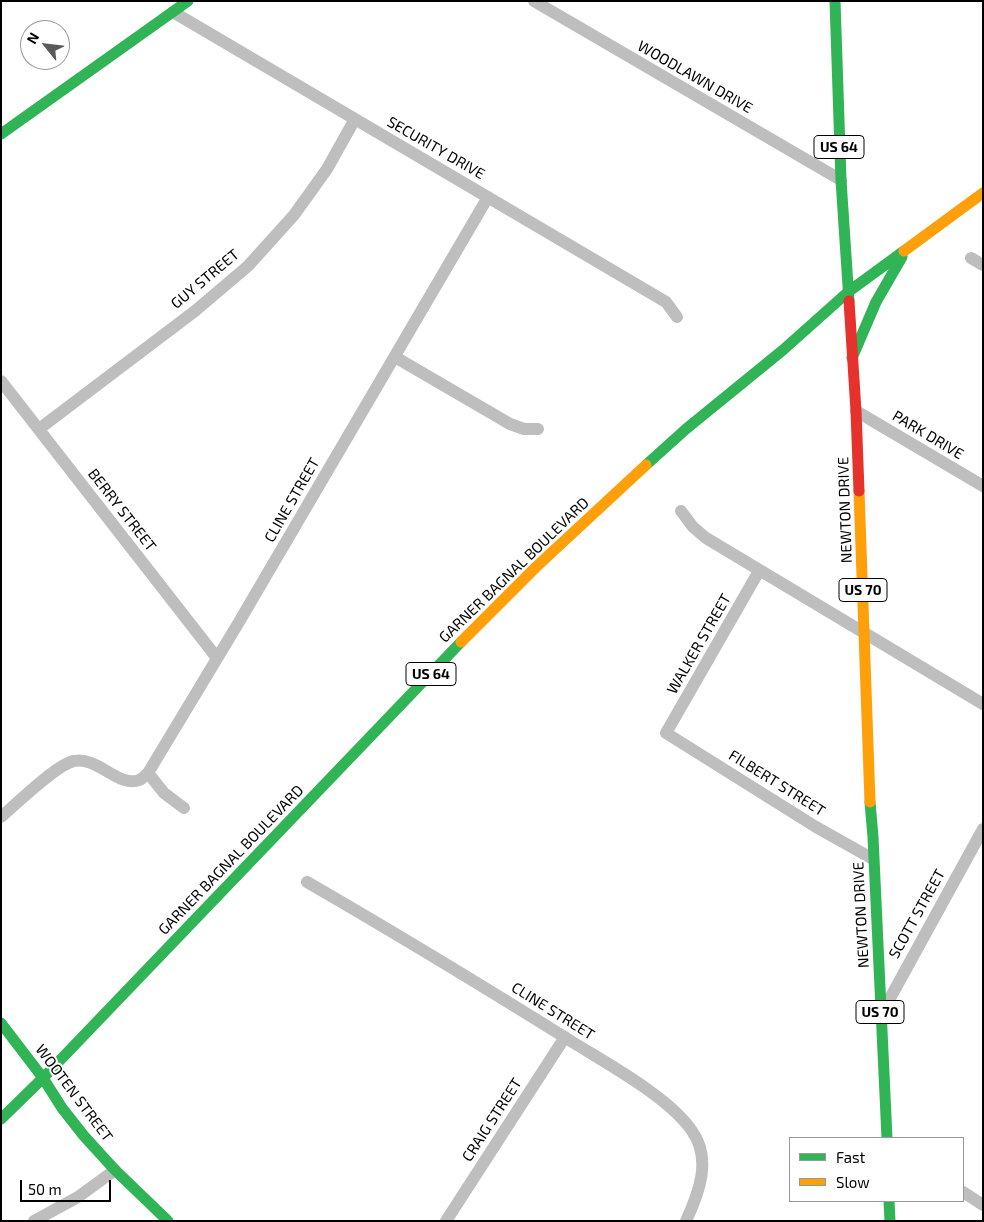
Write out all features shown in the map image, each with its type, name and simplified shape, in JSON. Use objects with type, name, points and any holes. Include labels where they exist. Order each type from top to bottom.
[{"type":"main road","points":[[1,134],[188,1]]},
{"type":"main road","name":"NEWTON DRIVE","points":[[834,1],[840,180],[856,411],[865,632],[869,796],[873,837],[886,1137]]},
{"type":"main road","name":"GARNER BAGNAL BOULEVARD","points":[[1,1119],[43,1078],[465,638],[536,567],[686,429],[783,350],[848,292],[983,193]]},
{"type":"main road","points":[[852,358],[876,302],[906,250]]},
{"type":"main road","name":"WOOTEN STREET","points":[[1,1023],[43,1078],[73,1122],[115,1170],[168,1221]]},
{"type":"main road","points":[[889,1202],[890,1221]]},
{"type":"street","name":"WOODLAWN DRIVE","points":[[534,1],[840,180]]},
{"type":"street","name":"SECURITY DRIVE","points":[[173,12],[666,302],[676,317]]},
{"type":"street","name":"GUY STREET","points":[[38,429],[195,311],[248,266],[294,215],[327,169],[355,119]]},
{"type":"street","name":"CLINE STREET","points":[[148,773],[488,197]]},
{"type":"street","points":[[971,258],[983,265]]},
{"type":"street","points":[[395,357],[510,424],[524,429],[538,429]]},
{"type":"street","name":"BERRY STREET","points":[[1,381],[217,658]]},
{"type":"street","name":"PARK DRIVE","points":[[856,411],[983,486]]},
{"type":"street","points":[[681,512],[693,528],[706,538],[983,704]]},
{"type":"street","name":"WALKER STREET","points":[[666,732],[760,571]]},
{"type":"street","name":"FILBERT STREET","points":[[666,732],[816,827],[873,860]]},
{"type":"street","points":[[1,817],[54,772],[73,761],[87,760],[128,782],[139,780],[148,773],[164,793],[184,808]]},
{"type":"street","name":"SCOTT STREET","points":[[880,1015],[983,829]]},
{"type":"street","name":"CLINE STREET","points":[[307,882],[437,958],[565,1037],[656,1096],[680,1117],[692,1130],[700,1145],[702,1164],[702,1182],[686,1221]]},
{"type":"street","name":"CRAIG STREET","points":[[446,1221],[565,1037]]},
{"type":"street","points":[[34,1221],[78,1197],[115,1170]]},
{"type":"street","points":[[964,1193],[983,1205]]},
{"type":"traffic: fast","points":[[1,134],[188,1]]},
{"type":"traffic: fast","points":[[835,1],[841,180],[849,301]]},
{"type":"traffic: fast","points":[[646,465],[686,429],[783,350],[848,292],[904,251]]},
{"type":"traffic: fast","points":[[852,358],[876,302],[902,257]]},
{"type":"traffic: fast","points":[[1,1119],[43,1078],[461,642]]},
{"type":"traffic: fast","points":[[870,802],[887,1137]]},
{"type":"traffic: fast","points":[[1,1023],[84,1136],[115,1170],[168,1221]]},
{"type":"traffic: fast","points":[[889,1202],[890,1221]]},
{"type":"traffic: slow","points":[[904,251],[983,193]]},
{"type":"traffic: slow","points":[[461,642],[536,567],[646,465]]},
{"type":"traffic: slow","points":[[859,491],[870,802]]},
{"type":"traffic: jam","points":[[849,301],[859,491]]}]
